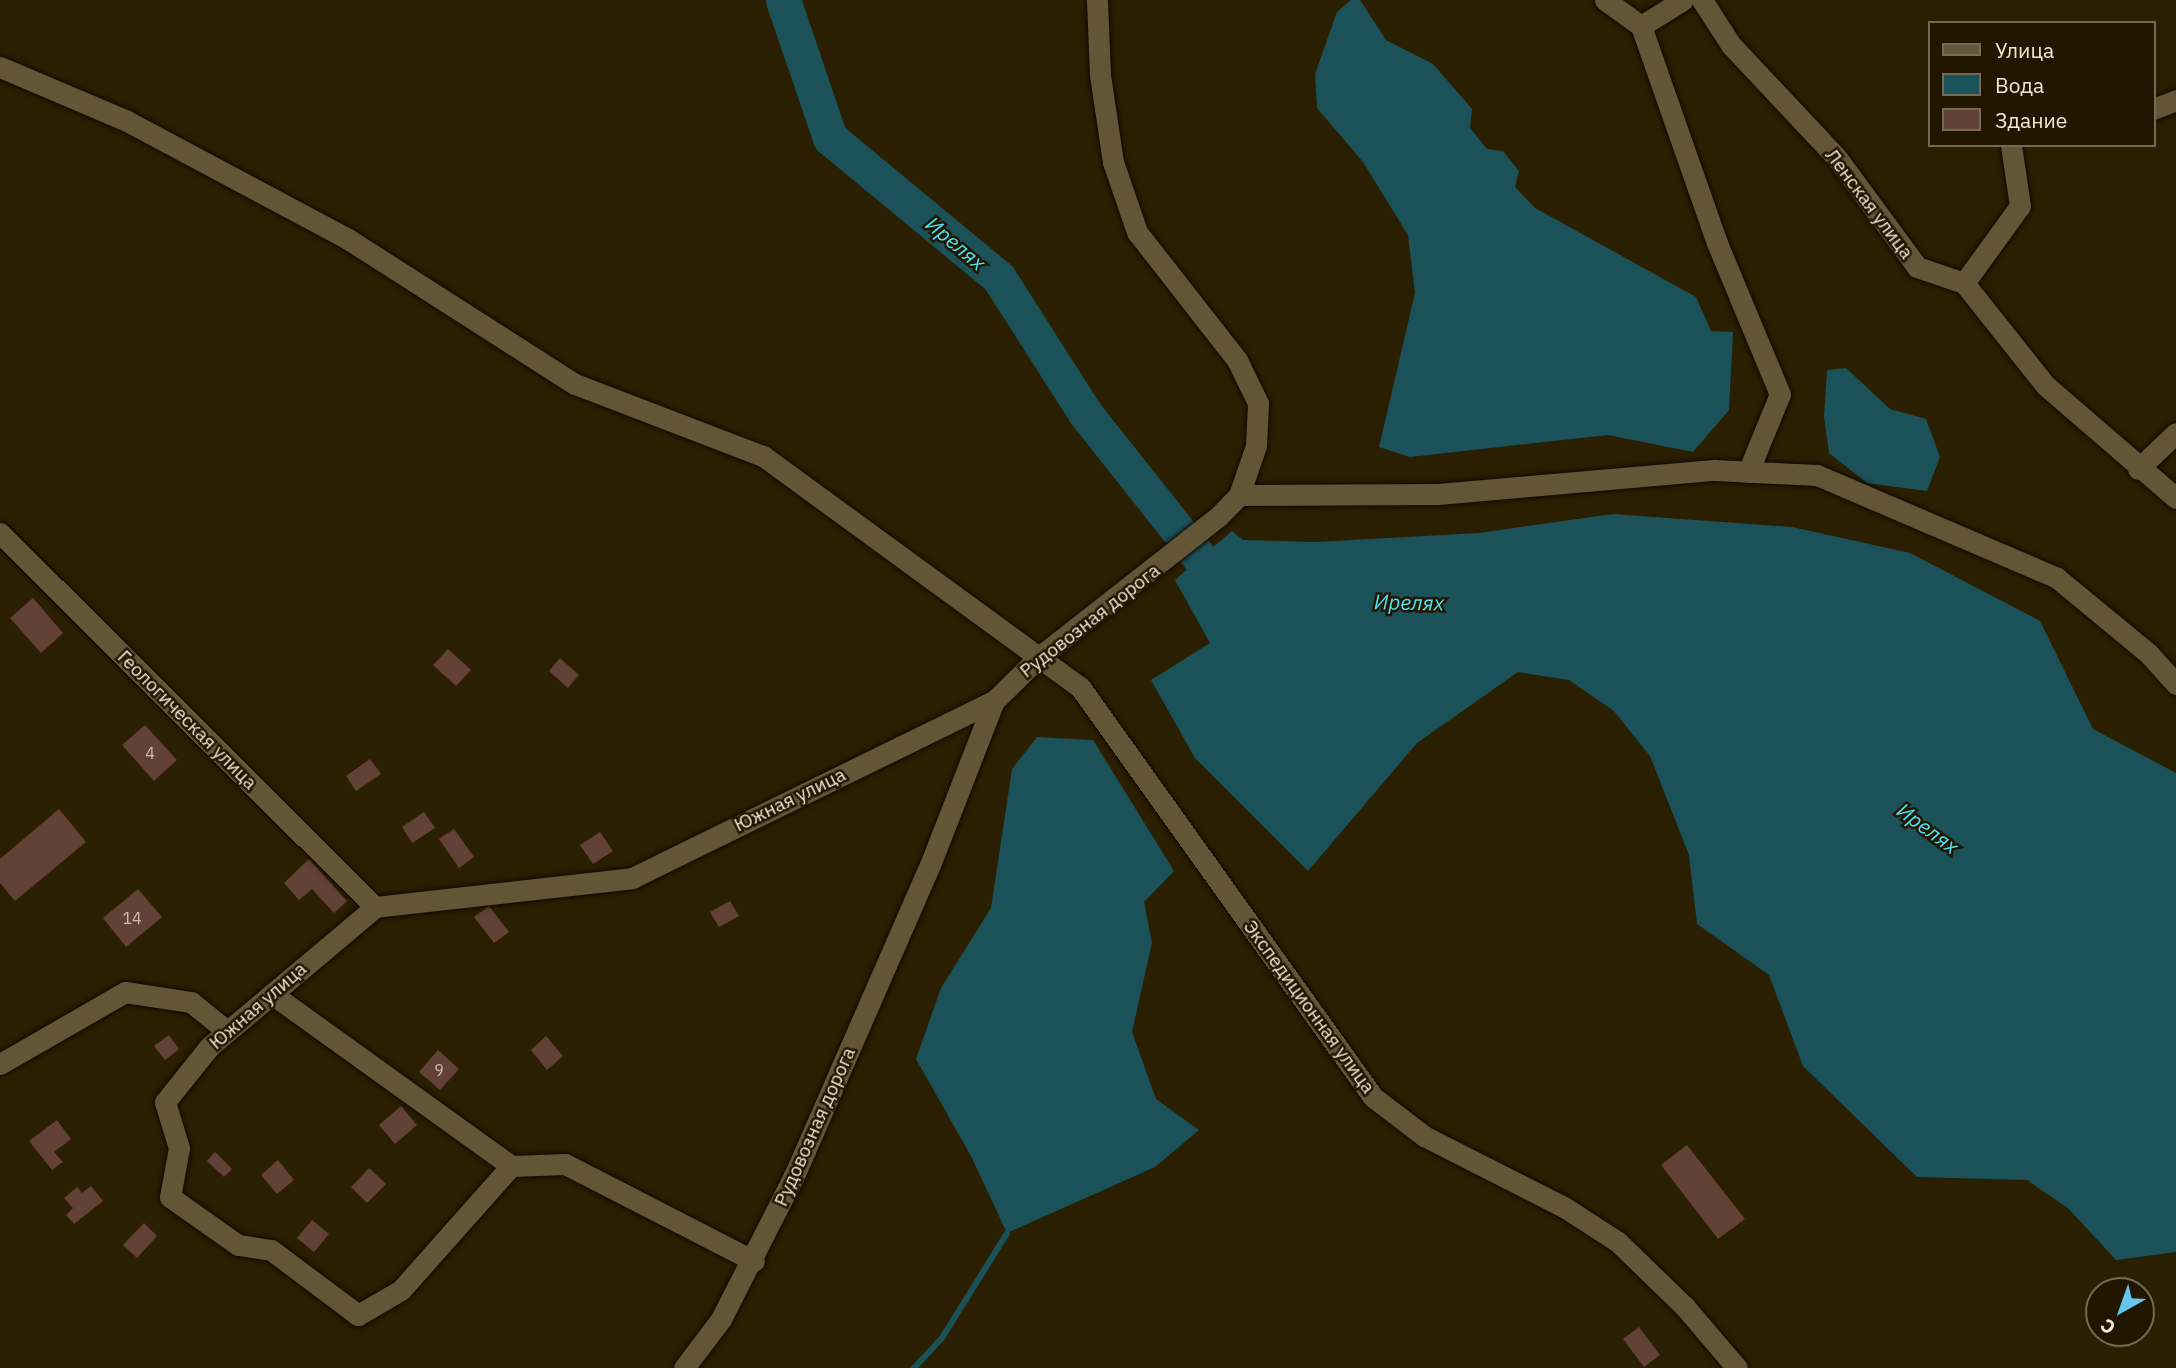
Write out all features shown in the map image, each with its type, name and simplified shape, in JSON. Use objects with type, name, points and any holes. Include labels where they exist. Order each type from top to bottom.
[{"type":"street","name":"Рудовозная дорога","points":[[684,1368],[721,1319],[754,1261],[930,865],[994,701],[1040,657],[1219,516],[1239,495],[1256,446],[1258,402],[1237,360],[1137,232],[1113,162],[1100,75],[1097,0]]},
{"type":"street","points":[[1605,0],[1642,26],[1717,243],[1780,394],[1748,472]]},
{"type":"street","points":[[1642,26],[1683,0]]},
{"type":"street","name":"Ленская улица","points":[[1702,0],[1731,45],[1837,158],[1917,267],[1964,283]]},
{"type":"street","name":"Экспедиционная улица","points":[[0,67],[125,120],[348,239],[575,383],[763,456],[1040,657],[1080,687],[1373,1097],[1423,1136],[1563,1207],[1618,1242],[1685,1307],[1737,1368]]},
{"type":"street","points":[[2155,108],[2176,100]]},
{"type":"street","points":[[2011,147],[2020,206],[1964,283],[2045,385],[2138,469],[2176,498]]},
{"type":"street","points":[[2138,469],[2176,433]]},
{"type":"street","points":[[1239,495],[1438,494],[1714,470],[1817,475],[2057,578],[2148,653],[2176,684]]},
{"type":"street","name":"Геологическая улица","points":[[0,533],[375,907]]},
{"type":"street","name":"Южная улица","points":[[511,1166],[401,1290],[358,1315],[271,1250],[238,1245],[170,1197],[179,1148],[165,1102],[227,1031],[375,907],[632,878],[994,701]]},
{"type":"street","points":[[0,1064],[125,992],[191,1002],[227,1031]]},
{"type":"street","points":[[272,994],[511,1166],[565,1164],[754,1261]]},
{"type":"water","points":[[1351,0],[1360,0],[1386,40],[1433,64],[1472,109],[1470,128],[1487,149],[1503,151],[1519,171],[1515,187],[1535,208],[1696,297],[1711,331],[1733,332],[1729,410],[1693,452],[1608,435],[1410,457],[1379,447],[1415,293],[1408,235],[1363,162],[1317,108],[1315,74],[1337,12]]},
{"type":"water","points":[[1846,368],[1890,409],[1926,419],[1940,457],[1927,491],[1867,483],[1829,453],[1824,417],[1827,370]]},
{"type":"water","points":[[1613,514],[1792,527],[1910,553],[2040,621],[2093,729],[2176,773],[2176,1252],[2116,1260],[2068,1208],[2027,1180],[1917,1177],[1803,1066],[1769,975],[1697,924],[1689,855],[1650,756],[1614,711],[1569,680],[1518,672],[1417,743],[1308,871],[1195,758],[1151,680],[1210,643],[1175,580],[1232,531],[1243,540],[1315,542],[1479,533]]},
{"type":"water","points":[[1037,737],[1093,740],[1174,871],[1144,902],[1152,943],[1132,1032],[1156,1099],[1199,1130],[1155,1167],[1007,1233],[971,1156],[916,1059],[941,988],[991,908],[1012,769]]},
{"type":"building","points":[[33,598],[63,633],[41,653],[10,618]]},
{"type":"building","points":[[448,649],[471,670],[456,686],[433,665]]},
{"type":"building","points":[[560,658],[579,675],[568,688],[549,671]]},
{"type":"building","points":[[145,725],[177,760],[154,781],[122,745]]},
{"type":"building","points":[[370,759],[381,774],[356,791],[346,776]]},
{"type":"building","points":[[59,809],[86,842],[15,901],[0,883],[0,859]]},
{"type":"building","points":[[424,812],[435,828],[412,843],[402,827]]},
{"type":"building","points":[[454,829],[474,857],[459,868],[439,839]]},
{"type":"building","points":[[600,832],[613,851],[593,864],[580,845]]},
{"type":"building","points":[[309,859],[347,901],[334,913],[312,889],[299,900],[284,883]]},
{"type":"building","points":[[138,889],[162,917],[126,947],[103,918]]},
{"type":"building","points":[[730,901],[739,916],[719,927],[710,912]]},
{"type":"building","points":[[489,906],[509,932],[494,943],[474,917]]},
{"type":"building","points":[[169,1035],[179,1049],[165,1060],[154,1046]]},
{"type":"building","points":[[546,1036],[563,1056],[547,1070],[531,1050]]},
{"type":"building","points":[[438,1050],[459,1069],[440,1090],[419,1072]]},
{"type":"building","points":[[401,1106],[417,1125],[395,1144],[379,1125]]},
{"type":"building","points":[[57,1120],[71,1139],[54,1152],[63,1162],[52,1170],[29,1141]]},
{"type":"building","points":[[1687,1145],[1745,1219],[1718,1239],[1661,1165]]},
{"type":"building","points":[[215,1152],[232,1169],[224,1177],[207,1161]]},
{"type":"building","points":[[278,1160],[294,1180],[277,1194],[261,1175]]},
{"type":"building","points":[[369,1168],[386,1184],[367,1203],[351,1187]]},
{"type":"building","points":[[91,1186],[103,1201],[74,1224],[66,1215],[73,1208],[64,1198],[77,1187],[82,1193]]},
{"type":"building","points":[[312,1220],[329,1234],[314,1252],[297,1238]]},
{"type":"building","points":[[144,1223],[157,1236],[137,1258],[123,1245]]},
{"type":"building","points":[[1639,1327],[1660,1355],[1644,1367],[1623,1339]]},
{"type":"waterway","name":"Ирелях","points":[[783,0],[830,138],[999,278],[1085,413],[1230,596]]},
{"type":"waterway","points":[[914,1368],[942,1338],[1007,1233]]}]
